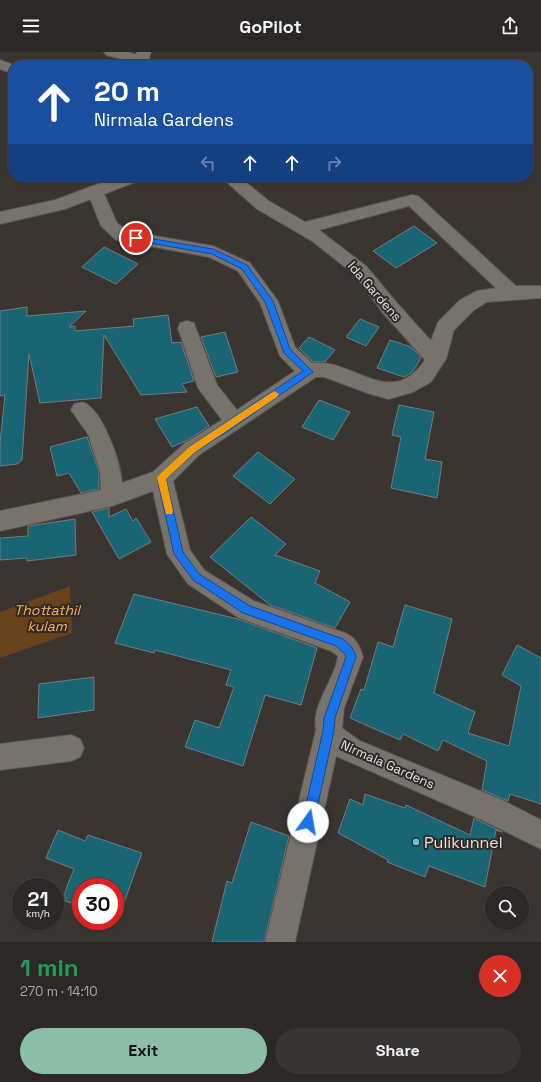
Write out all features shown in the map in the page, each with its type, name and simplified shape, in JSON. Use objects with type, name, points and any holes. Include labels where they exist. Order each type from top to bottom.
[{"type":"street","points":[[110,52],[142,59]]},
{"type":"street","points":[[0,218],[59,205],[119,182]]},
{"type":"street","name":"Ida Gardens","points":[[235,182],[297,233],[318,236],[360,270],[390,308],[436,359]]},
{"type":"street","points":[[95,191],[110,226],[122,236],[213,252],[244,267],[269,301],[287,351],[309,372]]},
{"type":"street","points":[[297,233],[412,200],[512,293]]},
{"type":"street","points":[[0,521],[112,497],[161,478],[192,449],[309,372],[319,369],[325,370],[377,389],[397,390],[406,387],[424,377],[436,359],[445,327],[467,305],[483,296],[541,292]]},
{"type":"street","points":[[187,328],[208,388],[235,422]]},
{"type":"street","points":[[81,410],[97,431],[111,471],[112,497]]},
{"type":"street","name":"Nirmala Gardens","points":[[161,478],[178,554],[196,577],[247,610],[340,642],[350,651],[351,657],[329,718],[329,731],[333,739],[351,750],[492,810],[541,835]]},
{"type":"street","points":[[280,942],[329,731]]},
{"type":"street","points":[[0,757],[71,748]]},
{"type":"water","name":"Thottathil kulam","points":[[70,586],[72,633],[0,658],[0,612]]},
{"type":"building","points":[[414,226],[437,243],[396,268],[373,251]]},
{"type":"building","points":[[104,247],[138,264],[116,284],[82,267]]},
{"type":"building","points":[[27,307],[27,316],[86,311],[69,327],[75,326],[75,331],[134,326],[133,319],[168,315],[172,343],[181,342],[194,381],[182,384],[187,392],[141,395],[104,335],[101,398],[40,403],[29,354],[22,460],[17,464],[0,466],[0,443],[5,395],[0,396],[0,311]]},
{"type":"building","points":[[360,319],[379,327],[366,346],[346,337]]},
{"type":"building","points":[[225,332],[238,372],[216,377],[201,337]]},
{"type":"building","points":[[309,337],[335,350],[325,362],[313,362],[299,348]]},
{"type":"building","points":[[390,340],[411,347],[421,357],[411,373],[404,377],[377,368]]},
{"type":"building","points":[[319,400],[350,412],[333,440],[302,427]]},
{"type":"building","points":[[399,405],[434,412],[425,459],[442,462],[437,498],[391,488],[401,437],[392,435]]},
{"type":"building","points":[[197,407],[209,426],[186,441],[172,447],[155,419]]},
{"type":"building","points":[[87,437],[99,471],[99,489],[81,493],[69,473],[57,476],[50,447]]},
{"type":"building","points":[[258,452],[295,479],[270,504],[233,476]]},
{"type":"building","points":[[109,508],[109,517],[126,509],[133,521],[136,518],[151,542],[119,559],[92,512]]},
{"type":"building","points":[[251,517],[286,544],[275,555],[320,571],[315,583],[350,602],[335,628],[270,605],[210,557]]},
{"type":"building","points":[[75,519],[76,555],[27,561],[27,558],[0,560],[0,538],[28,536],[28,526]]},
{"type":"building","points":[[134,594],[238,619],[317,648],[301,705],[265,695],[243,766],[185,747],[195,720],[219,728],[234,687],[226,685],[231,670],[155,650],[154,653],[115,643]]},
{"type":"building","points":[[405,605],[452,619],[434,693],[475,712],[468,733],[509,746],[521,686],[502,675],[517,645],[541,658],[541,804],[510,794],[508,801],[482,790],[487,761],[443,740],[438,751],[403,734],[400,740],[350,718],[361,689],[364,690],[378,642],[393,647]]},
{"type":"building","points":[[94,677],[94,710],[38,718],[39,684]]},
{"type":"building","points":[[365,794],[405,808],[406,805],[470,835],[474,818],[502,832],[496,830],[485,887],[429,866],[425,877],[387,862],[388,860],[338,833],[350,799],[363,805]]},
{"type":"building","points":[[251,822],[289,836],[264,942],[212,942],[227,881],[232,883]]},
{"type":"building","points":[[58,830],[85,841],[88,835],[142,853],[124,902],[124,878],[72,878],[72,903],[65,901],[65,892],[74,869],[46,858]]},
{"type":"slow traffic","points":[[169,511],[161,478],[192,449],[228,427],[274,394]]},
{"type":"place","name":"Pulikunnel","points":[[416,842]]},
{"type":"route","points":[[136,238],[213,252],[244,267],[269,301],[287,351],[309,372],[295,380],[228,427],[192,449],[161,478],[178,554],[196,577],[247,610],[340,642],[350,651],[351,657],[329,718],[329,731],[308,822]]}]
